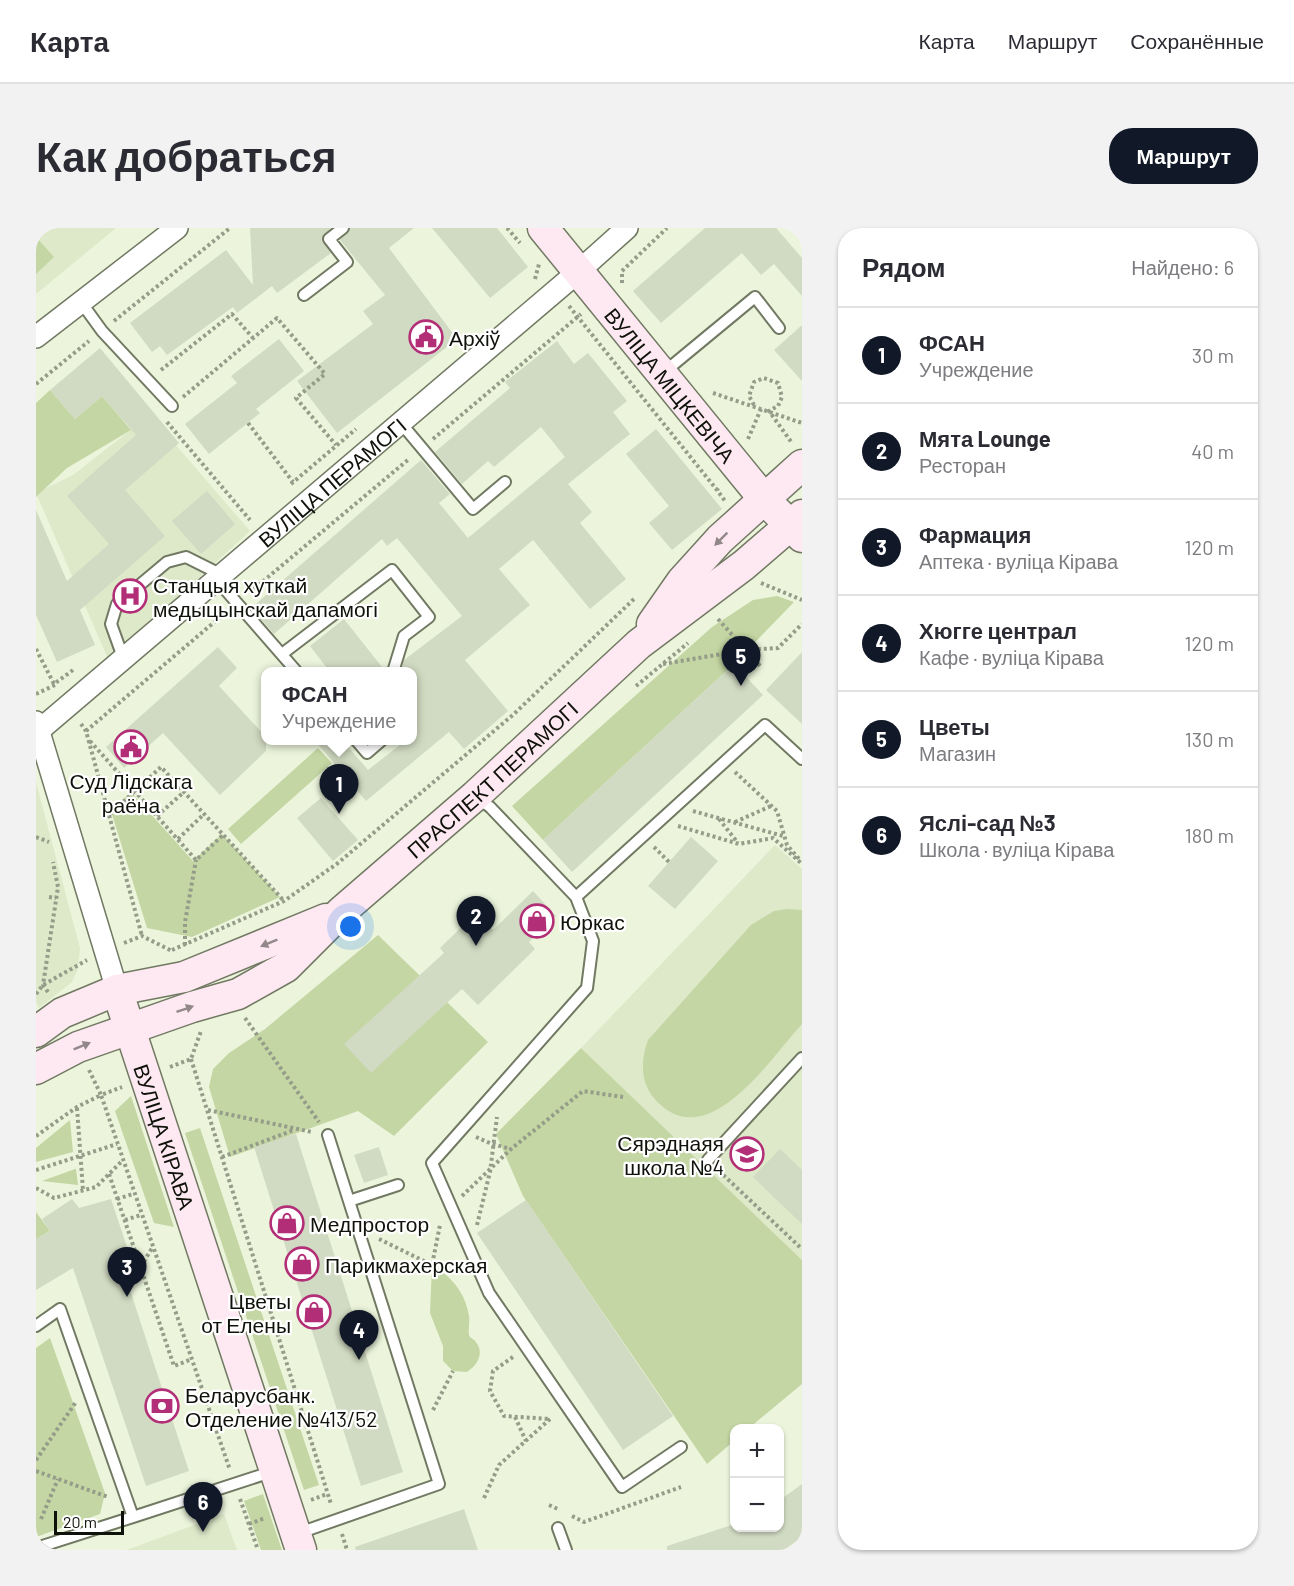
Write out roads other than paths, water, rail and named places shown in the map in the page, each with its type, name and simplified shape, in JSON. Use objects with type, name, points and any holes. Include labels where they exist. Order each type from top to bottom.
[{"type":"main road","name":"ВУЛІЦА МІЦКЕВІЧА","points":[[543,228],[764,499],[798,526]]},
{"type":"main road","name":"ПРАСПЕКТ ПЕРАМОГІ","points":[[639,644],[682,581],[720,539],[764,499],[799,458]]},
{"type":"main road","name":"ПРАСПЕКТ ПЕРАМОГІ","points":[[36,1069],[78,1047],[238,994],[286,968],[342,911],[475,796],[639,644],[798,526]]},
{"type":"main road","name":"ПРАСПЕКТ ПЕРАМОГІ","points":[[36,1032],[62,1013],[117,990],[184,977],[312,926],[342,911]]},
{"type":"main road","name":"ВУЛІЦА КІРАВА","points":[[117,990],[298,1542]]},
{"type":"street","points":[[36,337],[177,228]]},
{"type":"street","name":"ВУЛІЦА ПЕРАМОГІ","points":[[37,728],[124,660],[218,576],[627,228]]},
{"type":"street","name":"ВУЛІЦА КІРАВА","points":[[37,728],[117,990]]},
{"type":"lane","points":[[304,295],[347,262],[329,239],[343,228]]},
{"type":"lane","points":[[662,374],[755,297],[779,328]]},
{"type":"lane","points":[[81,302],[102,331],[172,406]]},
{"type":"lane","points":[[400,422],[473,509],[505,482]]},
{"type":"lane","points":[[124,660],[111,624],[117,604],[167,562],[186,557],[218,576],[237,603],[293,667]]},
{"type":"lane","points":[[282,654],[392,570],[429,617],[404,636],[395,667]]},
{"type":"lane","points":[[576,897],[765,725],[802,759]]},
{"type":"lane","points":[[360,745],[368,753],[377,745]]},
{"type":"lane","points":[[475,796],[490,807],[576,897],[593,941],[587,988],[432,1163],[489,1293],[622,1487],[681,1447]]},
{"type":"lane","points":[[708,1160],[802,1058]]},
{"type":"lane","points":[[298,1542],[439,1484],[328,1135]]},
{"type":"lane","points":[[349,1200],[398,1185]]},
{"type":"lane","points":[[36,1326],[60,1309],[133,1516]]},
{"type":"lane","points":[[36,1548],[274,1471]]},
{"type":"lane","points":[[558,1528],[566,1550]]},
{"type":"place","name":"Архіў","points":[[426,337]]},
{"type":"place","name":"Станцыя хуткай медыцынскай дапамогі","points":[[130,596]]},
{"type":"place","name":"Цветы","points":[[741,686]]},
{"type":"place","name":"Суд Лідскага раёна","points":[[131,747]]},
{"type":"place","name":"ФСАН","points":[[339,814]]},
{"type":"place","name":"Юркас","points":[[537,921]]},
{"type":"place","name":"Мята Lounge","points":[[476,946]]},
{"type":"place","name":"Сярэднаяя школа №4","points":[[747,1154]]},
{"type":"place","name":"Медпростор","points":[[287,1223]]},
{"type":"place","name":"Парикмахерская","points":[[302,1264]]},
{"type":"place","name":"Фармация","points":[[127,1297]]},
{"type":"place","name":"Цветы от Елены","points":[[314,1312]]},
{"type":"place","name":"Хюгге централ","points":[[359,1360]]},
{"type":"place","name":"Беларусбанк. Отделение №413/52","points":[[162,1406]]},
{"type":"place","name":"Яслі-сад №3","points":[[203,1532]]}]
